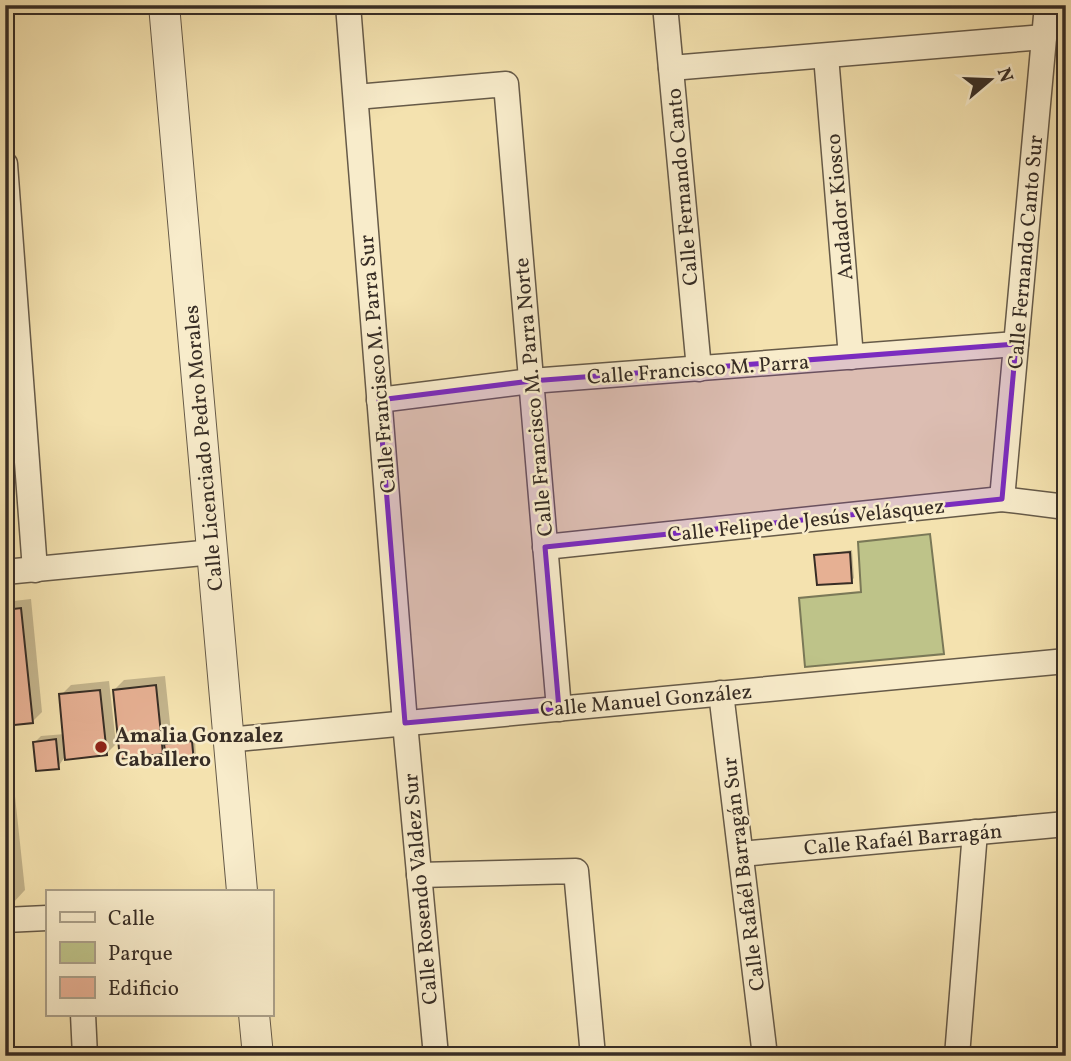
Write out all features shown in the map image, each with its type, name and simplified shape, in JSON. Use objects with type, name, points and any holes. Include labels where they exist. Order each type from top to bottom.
[{"type":"street","name":"Calle Licenciado Pedro Morales","points":[[164,5],[242,890]]},
{"type":"street","name":"Calle Francisco M. Parra Sur","points":[[348,5],[405,723]]},
{"type":"street","name":"Calle Fernando Canto","points":[[665,5],[699,369]]},
{"type":"street","name":"Calle Fernando Canto Sur","points":[[1002,499],[1047,5]]},
{"type":"street","points":[[671,68],[1044,37]]},
{"type":"street","name":"Andador Kiosco","points":[[826,56],[851,357]]},
{"type":"street","name":"Calle Francisco M. Parra Norte","points":[[356,97],[506,85],[559,709]]},
{"type":"street","points":[[5,164],[14,438],[35,570]]},
{"type":"street","name":"Calle Francisco M. Parra","points":[[379,400],[531,381],[1016,344]]},
{"type":"street","name":"Calle Felipe de Jesús Velásquez","points":[[545,547],[1002,499],[1066,507]]},
{"type":"street","points":[[5,572],[213,552]]},
{"type":"street","name":"Calle Manuel González","points":[[227,740],[1066,662]]},
{"type":"street","name":"Calle Rafaél Barragán Sur","points":[[721,693],[765,1056]]},
{"type":"street","name":"Calle Rosendo Valdez Sur","points":[[405,723],[436,1056]]},
{"type":"street","name":"Calle Rafaél Barragán","points":[[741,854],[1066,824]]},
{"type":"street","points":[[957,1056],[975,832]]},
{"type":"street","points":[[419,875],[576,871],[593,1056]]},
{"type":"street","points":[[5,920],[46,918]]},
{"type":"street","points":[[83,1016],[85,1056]]},
{"type":"street","points":[[254,1016],[258,1056]]},
{"type":"highlighted area","points":[[1016,344],[1002,499],[545,547],[559,709],[405,723],[379,400],[531,381]]},
{"type":"green space","points":[[930,534],[944,654],[805,667],[799,598],[861,592],[858,542]]},
{"type":"building","points":[[850,552],[852,583],[817,585],[814,555]]},
{"type":"building","points":[[21,608],[33,723],[5,726],[5,610]]},
{"type":"building","points":[[156,685],[163,754],[120,759],[113,690]]},
{"type":"building","points":[[100,690],[107,755],[65,760],[59,694]]},
{"type":"building","points":[[56,739],[59,769],[36,771],[33,742]]},
{"type":"building","points":[[192,741],[194,763],[167,765],[164,744]]},
{"type":"building","points":[[5,834],[13,905],[5,906]]},
{"type":"place","name":"Amalia Gonzalez Caballero","points":[[101,747]]}]
